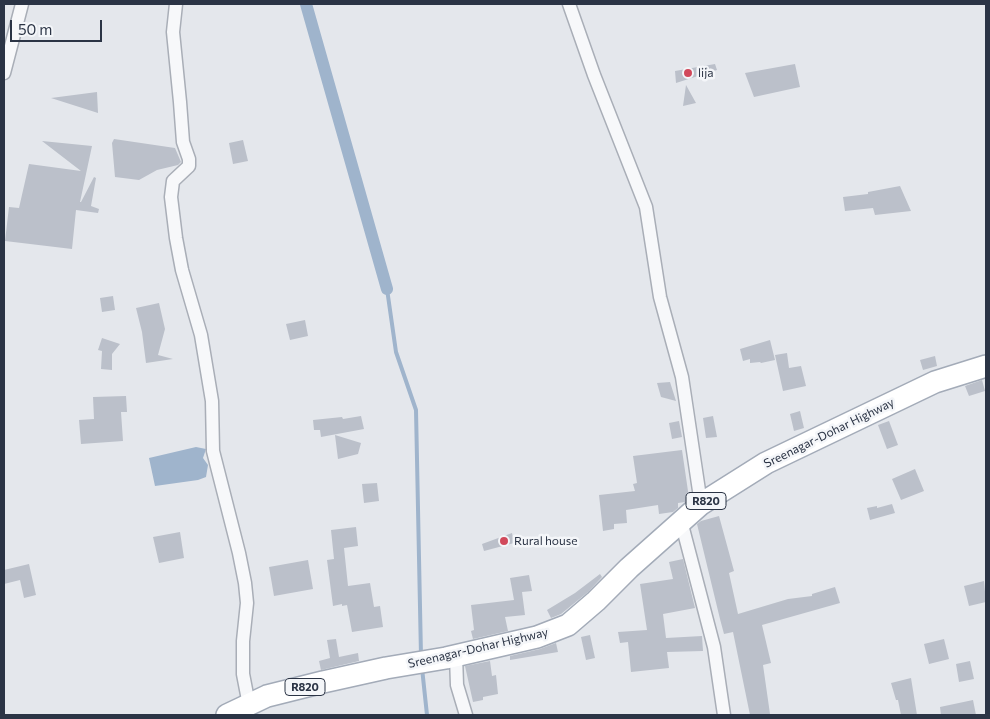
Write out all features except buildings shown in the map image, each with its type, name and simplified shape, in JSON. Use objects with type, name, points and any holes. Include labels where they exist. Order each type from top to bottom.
[{"type":"main road","name":"Sreenagar-Dohar Highway","points":[[227,715],[267,696],[386,668],[451,657],[537,637],[568,625],[596,602],[701,504],[766,463],[934,382],[986,366]]},
{"type":"street","points":[[4,73],[22,4]]},
{"type":"street","points":[[176,4],[173,32],[183,142],[190,158],[189,166],[173,182],[171,197],[182,270],[201,335],[212,401],[213,452],[240,552],[246,583],[247,603],[243,641],[243,674],[249,705]]},
{"type":"street","points":[[569,4],[594,75],[646,207],[660,297],[682,377],[701,504]]},
{"type":"street","points":[[681,521],[714,647],[724,715]]},
{"type":"street","points":[[451,657],[466,715]]},
{"type":"water","points":[[196,447],[206,449],[203,458],[208,465],[206,477],[198,480],[155,486],[149,458]]},
{"type":"waterway","points":[[306,4],[387,289]]},
{"type":"waterway","points":[[387,289],[396,352],[416,410],[421,656]]},
{"type":"waterway","points":[[422,668],[427,715]]},
{"type":"place","name":"lija","points":[[688,73]]},
{"type":"place","name":"Rural house","points":[[504,541]]}]
